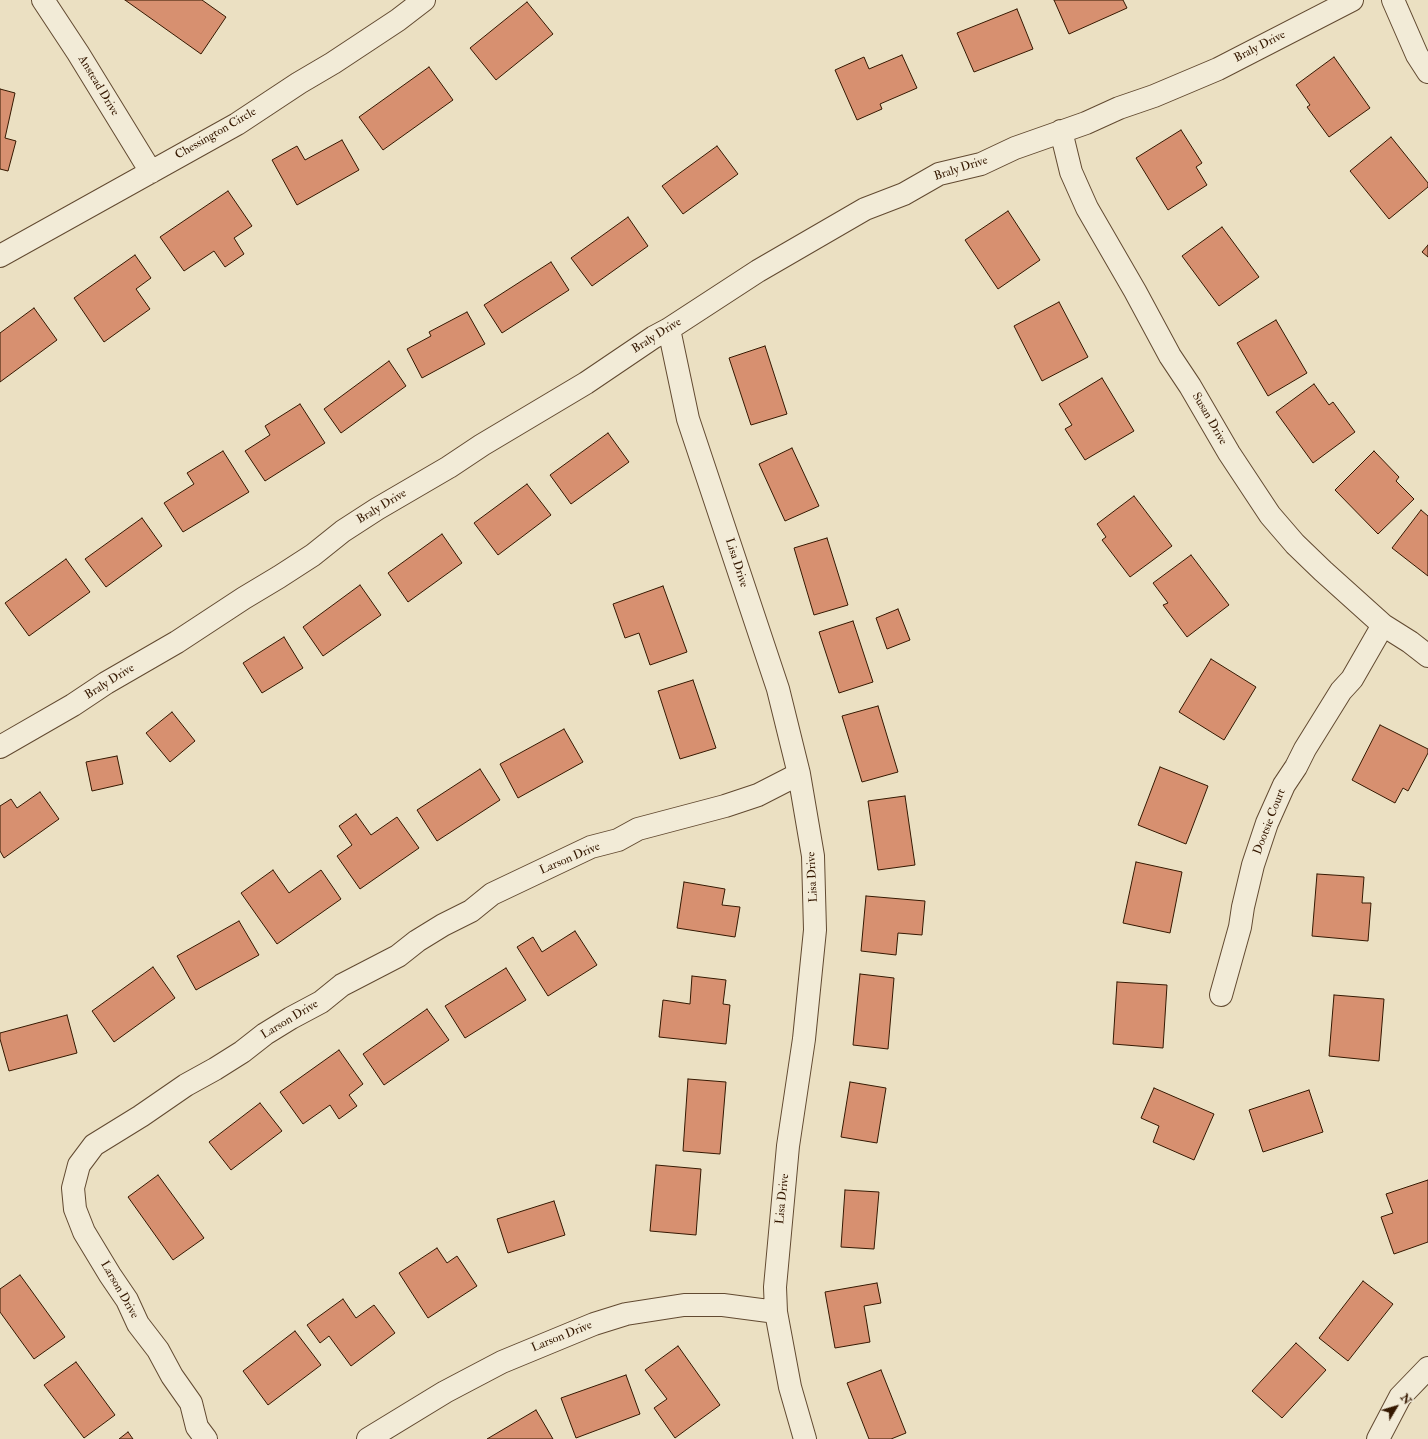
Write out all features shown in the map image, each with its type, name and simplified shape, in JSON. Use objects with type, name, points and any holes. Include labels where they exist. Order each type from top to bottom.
[{"type":"street","name":"Anstead Drive","points":[[43,0],[78,53],[151,172]]},
{"type":"street","name":"Chessington Circle","points":[[0,256],[237,124],[398,20],[424,0]]},
{"type":"street","name":"Braly Drive","points":[[0,746],[73,705],[106,683],[177,642],[313,555],[343,531],[376,509],[449,467],[482,445],[586,383],[654,337],[670,329],[758,271],[865,209],[904,194],[939,174],[981,164],[1015,148],[1086,123],[1119,108],[1154,96],[1218,69],[1352,0]]},
{"type":"street","points":[[1393,0],[1418,55],[1428,72]]},
{"type":"street","name":"Susan Drive","points":[[1061,131],[1071,172],[1087,208],[1135,291],[1170,356],[1190,386],[1229,453],[1270,515],[1295,544],[1383,625],[1410,642],[1428,656]]},
{"type":"street","name":"Lisa Drive","points":[[670,329],[688,419],[778,689],[800,774],[813,856],[815,930],[804,1039],[788,1146],[774,1288],[776,1312],[790,1388],[805,1439]]},
{"type":"street","name":"Dootsie Court","points":[[1221,995],[1240,927],[1243,906],[1253,865],[1267,823],[1284,785],[1296,767],[1305,749],[1341,691],[1352,679],[1383,625]]},
{"type":"street","name":"Larson Drive","points":[[206,1439],[197,1427],[191,1402],[172,1376],[158,1350],[138,1324],[127,1300],[84,1232],[75,1209],[73,1188],[79,1165],[94,1145],[141,1116],[186,1085],[242,1052],[265,1034],[320,1002],[342,985],[398,956],[417,941],[443,925],[471,911],[492,894],[591,847],[618,840],[638,829],[725,806],[758,795],[800,774]]},
{"type":"street","name":"Larson Drive","points":[[368,1439],[445,1392],[502,1362],[594,1324],[626,1314],[684,1305],[723,1305],[776,1312]]},
{"type":"street","points":[[1378,1439],[1400,1397],[1428,1368]]},
{"type":"building","points":[[125,0],[202,0],[226,17],[201,54]]},
{"type":"building","points":[[1054,0],[1123,0],[1127,8],[1069,34]]},
{"type":"building","points":[[527,2],[553,34],[496,80],[470,48]]},
{"type":"building","points":[[1017,9],[1033,49],[974,72],[957,33]]},
{"type":"building","points":[[902,55],[917,88],[880,104],[882,109],[857,120],[835,70],[864,57],[869,69]]},
{"type":"building","points":[[1334,57],[1370,108],[1329,137],[1307,107],[1310,105],[1296,85]]},
{"type":"building","points":[[429,67],[453,100],[383,150],[359,117]]},
{"type":"building","points":[[0,89],[15,93],[5,138],[16,141],[8,171],[0,169]]},
{"type":"building","points":[[1181,130],[1202,163],[1196,167],[1207,185],[1168,210],[1136,158]]},
{"type":"building","points":[[1391,137],[1428,183],[1428,187],[1389,219],[1350,171]]},
{"type":"building","points":[[342,140],[359,170],[297,205],[272,160],[297,146],[305,160]]},
{"type":"building","points":[[717,146],[738,174],[683,214],[662,186]]},
{"type":"building","points":[[228,191],[252,226],[234,238],[244,254],[225,267],[214,251],[184,271],[160,237]]},
{"type":"building","points":[[1008,211],[1040,260],[998,289],[965,240]]},
{"type":"building","points":[[628,217],[648,246],[592,286],[571,258]]},
{"type":"building","points":[[1222,227],[1259,277],[1219,306],[1182,256]]},
{"type":"building","points":[[1428,245],[1428,257],[1422,252]]},
{"type":"building","points":[[135,255],[151,278],[136,289],[150,309],[104,342],[74,298]]},
{"type":"building","points":[[551,262],[569,290],[502,333],[484,305]]},
{"type":"building","points":[[1059,302],[1088,357],[1042,381],[1014,326]]},
{"type":"building","points":[[34,308],[57,340],[0,382],[0,333]]},
{"type":"building","points":[[467,312],[485,344],[422,378],[407,349],[431,336],[429,332]]},
{"type":"building","points":[[1276,320],[1307,373],[1268,396],[1237,343]]},
{"type":"building","points":[[765,346],[787,414],[751,425],[729,358]]},
{"type":"building","points":[[389,361],[406,386],[341,433],[324,409]]},
{"type":"building","points":[[1102,378],[1134,431],[1085,460],[1065,429],[1072,425],[1059,404]]},
{"type":"building","points":[[1314,384],[1329,405],[1333,402],[1355,432],[1313,463],[1276,412]]},
{"type":"building","points":[[300,404],[325,443],[265,481],[245,451],[270,435],[265,426]]},
{"type":"building","points":[[608,433],[629,462],[571,504],[550,475]]},
{"type":"building","points":[[792,448],[819,506],[785,521],[759,464]]},
{"type":"building","points":[[223,451],[249,492],[183,532],[164,503],[194,484],[187,473]]},
{"type":"building","points":[[1374,451],[1399,477],[1396,481],[1414,499],[1378,534],[1335,490]]},
{"type":"building","points":[[527,484],[551,515],[498,555],[474,523]]},
{"type":"building","points":[[1134,496],[1172,546],[1130,577],[1102,540],[1106,537],[1097,524]]},
{"type":"building","points":[[1421,510],[1428,516],[1428,576],[1392,548]]},
{"type":"building","points":[[142,518],[162,546],[106,587],[85,559]]},
{"type":"building","points":[[442,534],[462,563],[408,602],[388,573]]},
{"type":"building","points":[[827,538],[848,605],[814,615],[794,548]]},
{"type":"building","points":[[1191,555],[1229,605],[1187,637],[1163,605],[1168,603],[1153,583]]},
{"type":"building","points":[[66,559],[90,592],[29,636],[5,603]]},
{"type":"building","points":[[360,585],[381,615],[323,656],[303,627]]},
{"type":"building","points":[[663,586],[687,652],[650,665],[639,633],[625,638],[613,604]]},
{"type":"building","points":[[898,609],[910,640],[887,649],[876,618]]},
{"type":"building","points":[[853,621],[873,682],[839,693],[819,632]]},
{"type":"building","points":[[284,637],[303,668],[262,693],[243,663]]},
{"type":"building","points":[[1211,659],[1256,687],[1224,740],[1179,712]]},
{"type":"building","points":[[693,680],[716,748],[680,759],[658,691]]},
{"type":"building","points":[[878,706],[898,772],[862,782],[842,716]]},
{"type":"building","points":[[172,712],[195,741],[170,762],[146,733]]},
{"type":"building","points":[[1380,725],[1428,749],[1428,753],[1408,791],[1403,788],[1395,803],[1352,780]]},
{"type":"building","points":[[564,729],[583,762],[518,798],[500,764]]},
{"type":"building","points":[[117,756],[123,784],[92,791],[86,762]]},
{"type":"building","points":[[1160,767],[1208,786],[1186,844],[1138,825]]},
{"type":"building","points":[[480,769],[500,800],[437,841],[417,810]]},
{"type":"building","points":[[40,792],[59,819],[4,858],[0,851],[0,806],[11,799],[17,808]]},
{"type":"building","points":[[905,796],[915,865],[878,870],[868,801]]},
{"type":"building","points":[[356,814],[371,835],[397,817],[419,848],[360,889],[337,856],[352,845],[339,826]]},
{"type":"building","points":[[1136,862],[1182,872],[1170,933],[1123,923]]},
{"type":"building","points":[[273,870],[289,893],[321,870],[341,899],[277,944],[241,893]]},
{"type":"building","points":[[1317,874],[1364,877],[1362,903],[1371,903],[1368,941],[1312,936]]},
{"type":"building","points":[[684,882],[725,889],[722,905],[740,907],[735,937],[677,928]]},
{"type":"building","points":[[866,896],[925,901],[922,935],[898,933],[896,955],[861,951]]},
{"type":"building","points":[[239,921],[259,955],[196,990],[177,956]]},
{"type":"building","points":[[575,931],[597,965],[548,996],[517,947],[533,937],[542,952]]},
{"type":"building","points":[[153,967],[175,998],[114,1042],[92,1011]]},
{"type":"building","points":[[506,968],[526,1000],[465,1038],[445,1006]]},
{"type":"building","points":[[860,974],[894,978],[888,1049],[853,1045]]},
{"type":"building","points":[[692,976],[726,980],[723,1004],[730,1005],[726,1044],[659,1037],[663,1000],[690,1004]]},
{"type":"building","points":[[1117,982],[1167,985],[1163,1048],[1113,1044]]},
{"type":"building","points":[[1334,995],[1384,999],[1379,1061],[1329,1056]]},
{"type":"building","points":[[427,1009],[449,1040],[384,1085],[363,1054]]},
{"type":"building","points":[[67,1015],[77,1053],[9,1071],[0,1039],[0,1033]]},
{"type":"building","points":[[339,1050],[363,1084],[349,1095],[357,1106],[339,1119],[330,1105],[303,1124],[280,1092]]},
{"type":"building","points":[[688,1079],[726,1082],[720,1154],[683,1151]]},
{"type":"building","points":[[850,1082],[886,1088],[877,1143],[841,1137]]},
{"type":"building","points":[[1154,1088],[1214,1114],[1194,1160],[1153,1142],[1159,1126],[1141,1118]]},
{"type":"building","points":[[1309,1090],[1323,1132],[1263,1152],[1249,1110]]},
{"type":"building","points":[[260,1103],[282,1131],[231,1170],[209,1142]]},
{"type":"building","points":[[656,1165],[701,1169],[696,1235],[650,1231]]},
{"type":"building","points":[[158,1175],[204,1238],[173,1260],[128,1197]]},
{"type":"building","points":[[1428,1180],[1428,1242],[1394,1254],[1381,1217],[1393,1213],[1386,1194]]},
{"type":"building","points":[[845,1190],[879,1192],[874,1249],[841,1247]]},
{"type":"building","points":[[554,1201],[565,1235],[508,1253],[497,1219]]},
{"type":"building","points":[[437,1248],[447,1263],[457,1256],[477,1286],[428,1318],[399,1273]]},
{"type":"building","points":[[20,1275],[65,1337],[34,1359],[0,1312],[0,1289]]},
{"type":"building","points":[[1363,1281],[1393,1304],[1348,1361],[1319,1338]]},
{"type":"building","points":[[877,1283],[881,1303],[864,1306],[870,1342],[835,1348],[825,1292]]},
{"type":"building","points":[[343,1299],[356,1318],[374,1305],[395,1333],[351,1366],[329,1336],[320,1343],[307,1325]]},
{"type":"building","points":[[295,1331],[321,1365],[268,1405],[243,1371]]},
{"type":"building","points":[[1296,1343],[1326,1370],[1282,1418],[1252,1391]]},
{"type":"building","points":[[678,1346],[720,1405],[675,1438],[654,1408],[667,1399],[645,1370]]},
{"type":"building","points":[[76,1362],[115,1415],[84,1438],[44,1385]]},
{"type":"building","points":[[881,1370],[906,1433],[891,1439],[869,1439],[847,1383]]},
{"type":"building","points":[[626,1375],[640,1414],[576,1438],[561,1398]]},
{"type":"building","points":[[536,1410],[553,1439],[487,1439]]},
{"type":"building","points":[[128,1432],[133,1439],[119,1439]]}]
